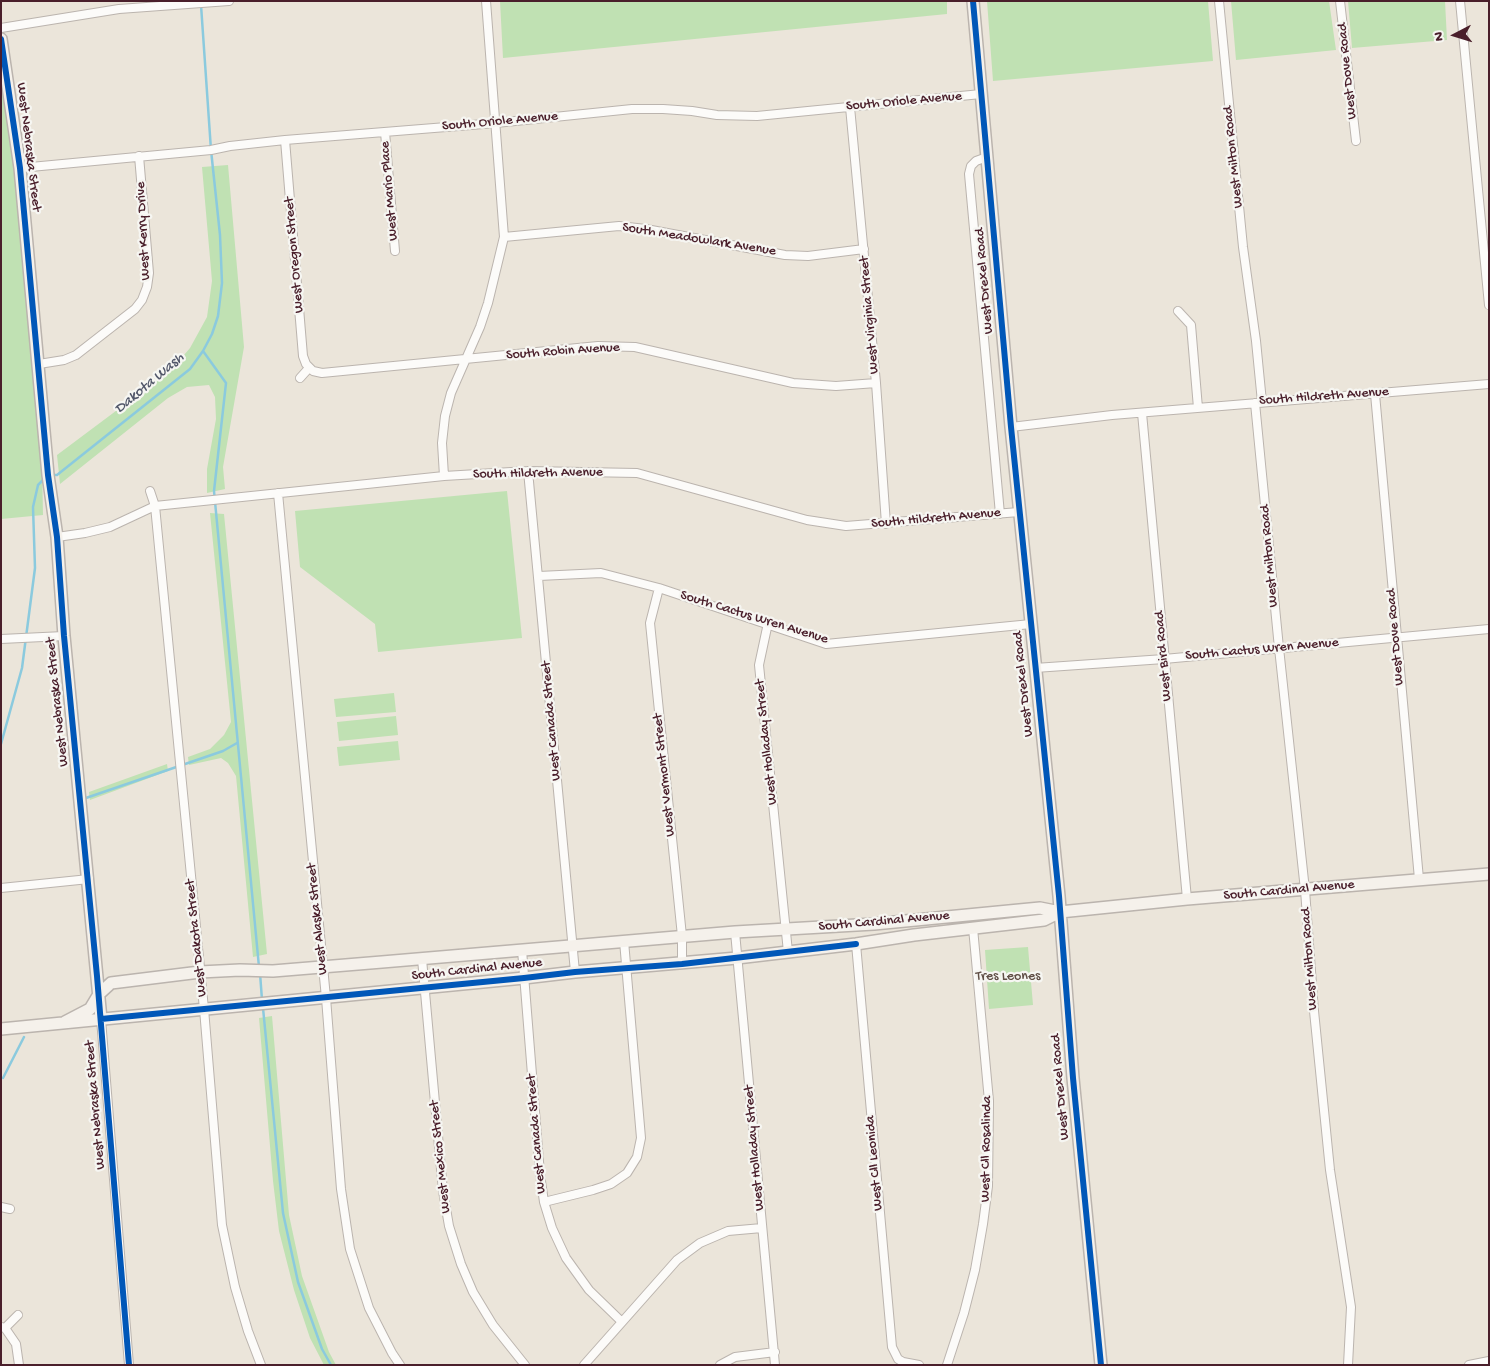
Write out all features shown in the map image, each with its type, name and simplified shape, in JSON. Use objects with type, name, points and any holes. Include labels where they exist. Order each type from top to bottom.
[{"type":"main road","name":"West Drexel Road","points":[[973,1],[1019,512],[1060,912],[1072,1078],[1102,1362]]},
{"type":"main road","name":"West Nebraska Street","points":[[1,39],[20,168],[48,475],[57,537],[64,636],[89,879],[101,1019]]},
{"type":"main road","name":"South Cardinal Avenue","points":[[65,1022],[90,1009],[99,994],[111,983],[200,972],[273,971],[682,936],[874,924],[1040,908],[1060,912],[1186,899],[1489,874]]},
{"type":"main road","name":"South Cardinal Avenue","points":[[1,1029],[575,972],[738,958],[1044,920],[1060,912]]},
{"type":"street","points":[[1,28],[119,5],[229,1]]},
{"type":"street","points":[[444,476],[442,430],[451,393],[480,328],[488,304],[504,238],[486,1]]},
{"type":"street","name":"West Milton Road","points":[[1219,1],[1243,248],[1256,341],[1259,402],[1279,648],[1305,890],[1314,1011],[1330,1170],[1351,1307],[1348,1365]]},
{"type":"street","name":"West Dove Road","points":[[1340,1],[1356,141]]},
{"type":"street","points":[[1460,1],[1489,305]]},
{"type":"street","name":"South Oriole Avenue","points":[[20,168],[211,150],[285,140],[496,123],[632,109],[664,109],[717,115],[757,116],[981,94]]},
{"type":"street","name":"West Virginia Street","points":[[850,107],[876,383],[886,524]]},
{"type":"street","name":"West Mario Place","points":[[384,132],[395,251]]},
{"type":"street","name":"West Oregon Street","points":[[285,140],[303,356],[308,368]]},
{"type":"street","name":"West Kerry Drive","points":[[39,364],[64,360],[76,355],[135,309],[142,300],[147,287],[149,273],[139,156]]},
{"type":"street","name":"West Drexel Road","points":[[987,157],[976,161],[971,166],[968,174],[1000,514]]},
{"type":"street","name":"South Meadowlark Avenue","points":[[504,238],[619,226],[646,229],[785,255],[808,256],[864,249]]},
{"type":"street","points":[[1178,311],[1190,325],[1198,408]]},
{"type":"street","name":"South Robin Avenue","points":[[308,368],[313,371],[322,372],[598,346],[635,347],[793,382],[836,386],[876,383]]},
{"type":"street","points":[[300,378],[308,368]]},
{"type":"street","name":"South Hildreth Avenue","points":[[1011,428],[1259,402],[1489,384]]},
{"type":"street","name":"West Dove Road","points":[[1375,394],[1419,879]]},
{"type":"street","name":"West Bird Road","points":[[1142,413],[1186,899]]},
{"type":"street","name":"South Hildreth Avenue","points":[[57,537],[110,527],[156,506],[444,476],[528,471],[637,473],[807,520],[846,526],[1019,512]]},
{"type":"street","name":"West Canada Street","points":[[528,471],[575,972]]},
{"type":"street","name":"West Dakota Street","points":[[150,491],[156,506],[204,1009],[222,1225],[235,1287],[248,1331],[261,1365]]},
{"type":"street","name":"West Alaska Street","points":[[278,493],[326,998],[341,1189],[350,1249],[369,1308],[400,1365]]},
{"type":"street","name":"South Cactus Wren Avenue","points":[[539,576],[601,573],[659,588],[826,644],[1031,624]]},
{"type":"street","name":"West Vermont Street","points":[[659,588],[650,623],[682,936],[682,964]]},
{"type":"street","name":"West Holladay Street","points":[[768,624],[759,665],[788,952]]},
{"type":"street","name":"South Cactus Wren Avenue","points":[[1036,668],[1164,659],[1489,629]]},
{"type":"street","points":[[1,639],[64,636]]},
{"type":"street","points":[[1,888],[89,879]]},
{"type":"street","name":"West Cll Rosalinda","points":[[947,1365],[964,1313],[975,1270],[988,1186],[989,1101],[973,928]]},
{"type":"street","name":"West Holladay Street","points":[[736,932],[776,1365]]},
{"type":"street","points":[[544,1202],[611,1184],[627,1173],[637,1157],[641,1138],[624,941]]},
{"type":"street","name":"West Cll Leonida","points":[[856,944],[892,1347],[898,1359],[903,1362],[920,1365]]},
{"type":"street","name":"West Canada Street","points":[[522,950],[540,1174],[544,1202],[552,1228],[566,1258],[589,1290],[622,1322]]},
{"type":"street","name":"West Mexico Street","points":[[422,959],[442,1191],[449,1226],[458,1257],[473,1292],[493,1325],[525,1365]]},
{"type":"street","name":"West Nebraska Street","points":[[101,1019],[129,1365]]},
{"type":"street","points":[[584,1365],[677,1260],[700,1243],[728,1231],[762,1228]]},
{"type":"street","points":[[18,1315],[3,1328],[16,1344],[19,1365]]},
{"type":"street","points":[[720,1365],[735,1357],[775,1352]]},
{"type":"street","points":[[1469,1365],[1489,1361]]},
{"type":"green space","points":[[500,1],[947,1],[947,14],[503,58]]},
{"type":"green space","points":[[987,1],[1208,1],[1213,61],[993,81]]},
{"type":"green space","points":[[1231,1],[1329,1],[1336,50],[1236,60]]},
{"type":"green space","points":[[1348,1],[1445,1],[1447,40],[1352,48]]},
{"type":"green space","points":[[1,65],[15,167],[42,463],[43,515],[1,519]]},
{"type":"green space","points":[[228,165],[244,347],[223,467],[225,489],[207,493],[207,469],[216,419],[215,397],[209,385],[187,387],[168,398],[60,484],[57,455],[172,369],[190,348],[207,317],[212,281],[202,167]]},
{"type":"green space","points":[[507,491],[522,638],[378,652],[375,624],[300,567],[295,511]]},
{"type":"green space","points":[[210,513],[224,514],[267,954],[253,957],[236,776],[228,763],[221,758],[189,765],[188,757],[210,749],[224,735],[231,722]]},
{"type":"green space","points":[[394,693],[396,712],[336,717],[334,699]]},
{"type":"green space","points":[[396,716],[398,735],[339,741],[337,722]]},
{"type":"green space","points":[[398,741],[400,760],[339,766],[337,747]]},
{"type":"green space","points":[[167,764],[168,771],[90,800],[89,792]]},
{"type":"green space","name":"Tres Leones","points":[[1028,947],[1033,1005],[989,1009],[985,950]]},
{"type":"green space","points":[[272,1016],[289,1215],[302,1276],[329,1352],[336,1365],[324,1365],[310,1338],[294,1290],[279,1231],[259,1018]]},
{"type":"waterway","name":"Dakota Wash","points":[[52,475],[57,475],[190,369],[212,334],[218,316],[222,283],[220,235],[211,150],[201,5]]},
{"type":"waterway","points":[[203,351],[226,383],[214,491],[259,967]]},
{"type":"waterway","name":"Dakota Wash","points":[[1,744],[22,668],[35,568],[33,507],[38,485],[45,478]]},
{"type":"waterway","points":[[83,799],[223,751],[237,743]]},
{"type":"waterway","points":[[260,973],[262,1000]]},
{"type":"waterway","points":[[263,1008],[283,1213],[298,1282],[322,1349],[331,1365]]},
{"type":"waterway","points":[[3,1078],[24,1037]]},
{"type":"cycle path","points":[[973,1],[1011,427],[1059,896],[1073,1078],[1101,1365]]},
{"type":"cycle path","points":[[1,39],[20,168],[48,475],[57,537],[64,636],[97,976],[129,1365]]},
{"type":"cycle path","points":[[101,1019],[575,972],[682,964],[856,944]]}]
